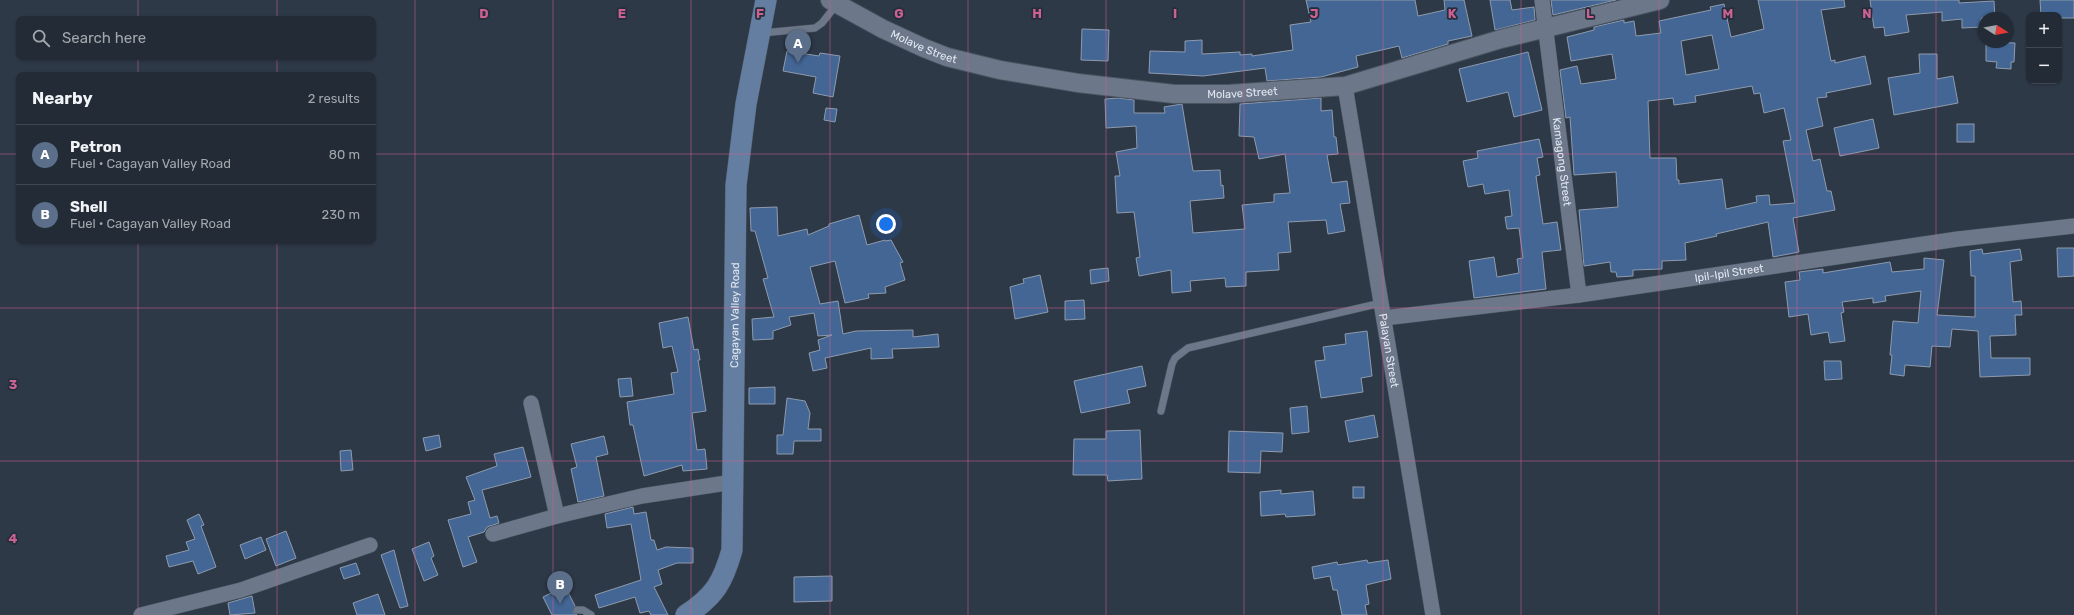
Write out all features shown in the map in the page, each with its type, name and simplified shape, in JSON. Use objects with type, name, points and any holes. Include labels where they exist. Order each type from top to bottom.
[{"type":"main road","name":"Cagayan Valley Road","points":[[686,615],[713,592],[725,576],[732,550],[736,185],[746,104],[766,0]]},
{"type":"street","name":"Kamagong Street","points":[[1542,0],[1579,295]]},
{"type":"street","name":"Molave Street","points":[[833,2],[883,29],[947,56],[1000,70],[1078,83],[1174,94],[1228,94],[1345,86],[1501,39],[1660,0]]},
{"type":"street","name":"Palayan Street","points":[[1345,86],[1433,615]]},
{"type":"street","name":"Ipil-Ipil Street","points":[[1384,318],[1579,295],[1958,238],[2074,226]]},
{"type":"street","points":[[531,403],[557,516]]},
{"type":"street","points":[[493,534],[557,516],[642,496],[733,482]]},
{"type":"street","points":[[141,615],[240,590],[370,545]]},
{"type":"lane","points":[[759,33],[815,28],[822,23],[833,2]]},
{"type":"lane","points":[[1161,411],[1172,364],[1175,358],[1188,348],[1382,303]]},
{"type":"lane","points":[[577,610],[583,610],[591,615]]},
{"type":"building","points":[[1306,0],[1415,0],[1418,16],[1445,10],[1444,0],[1464,0],[1472,36],[1448,41],[1448,44],[1402,58],[1399,46],[1356,56],[1358,67],[1321,77],[1267,81],[1265,68],[1203,76],[1149,73],[1150,51],[1185,52],[1185,41],[1202,40],[1202,54],[1240,52],[1240,55],[1252,54],[1252,56],[1293,50],[1290,25],[1311,22]]},
{"type":"building","points":[[1490,0],[1510,0],[1512,10],[1534,7],[1535,20],[1495,30]]},
{"type":"building","points":[[1551,0],[1616,0],[1553,15]]},
{"type":"building","points":[[1758,0],[1844,0],[1845,7],[1821,10],[1831,61],[1835,60],[1835,63],[1865,56],[1871,84],[1826,93],[1827,97],[1817,98],[1823,126],[1806,130],[1813,161],[1820,159],[1827,191],[1831,191],[1835,210],[1793,218],[1799,252],[1773,257],[1768,222],[1685,243],[1686,260],[1662,261],[1662,269],[1633,270],[1633,276],[1617,277],[1616,272],[1611,272],[1610,262],[1584,266],[1579,210],[1618,207],[1616,172],[1574,175],[1570,117],[1566,118],[1560,70],[1577,66],[1581,84],[1616,79],[1612,54],[1571,61],[1567,37],[1594,30],[1594,27],[1624,20],[1624,23],[1634,21],[1636,36],[1661,33],[1659,21],[1711,10],[1710,7],[1724,4],[1731,37],[1764,29]],"holes":[[[1712,35],[1719,69],[1686,75],[1681,41]],[[1752,86],[1754,94],[1760,93],[1764,113],[1784,108],[1791,140],[1783,141],[1795,203],[1770,205],[1769,195],[1756,196],[1757,202],[1726,209],[1722,179],[1679,184],[1679,180],[1677,180],[1676,158],[1650,158],[1648,101],[1673,98],[1674,105],[1696,102],[1695,96]]]},
{"type":"building","points":[[1870,0],[1959,0],[1959,3],[1994,1],[1995,12],[1978,12],[1978,27],[1962,28],[1962,19],[1942,21],[1942,12],[1906,15],[1909,32],[1885,36],[1884,27],[1874,28]]},
{"type":"building","points":[[2040,0],[2074,0],[2074,18],[2062,18],[2062,12],[2041,12]]},
{"type":"building","points":[[1082,29],[1109,30],[1108,61],[1081,60]]},
{"type":"building","points":[[2015,43],[2014,62],[2011,62],[2011,69],[1996,68],[1997,62],[1986,61],[1986,48],[2014,48]]},
{"type":"building","points":[[787,51],[819,56],[820,53],[840,56],[833,97],[813,93],[816,77],[783,71]]},
{"type":"building","points":[[1528,52],[1542,110],[1514,117],[1508,92],[1467,102],[1459,69]]},
{"type":"building","points":[[1919,54],[1937,54],[1937,79],[1953,76],[1958,103],[1894,115],[1888,78],[1920,73]]},
{"type":"building","points":[[1118,98],[1134,100],[1134,113],[1165,113],[1164,107],[1182,104],[1193,171],[1220,170],[1221,186],[1223,185],[1224,198],[1190,201],[1193,233],[1245,229],[1242,205],[1274,202],[1274,194],[1290,193],[1285,154],[1259,159],[1254,137],[1239,136],[1240,104],[1321,98],[1321,111],[1332,110],[1334,137],[1336,137],[1338,154],[1327,155],[1332,183],[1347,181],[1350,203],[1340,204],[1345,231],[1328,234],[1326,220],[1288,222],[1291,252],[1278,253],[1279,270],[1246,272],[1246,286],[1226,287],[1225,278],[1190,281],[1191,291],[1172,293],[1171,270],[1139,276],[1136,258],[1140,257],[1134,212],[1117,213],[1115,176],[1120,176],[1116,152],[1137,148],[1136,126],[1106,128],[1105,99]]},
{"type":"building","points":[[826,108],[837,109],[835,122],[824,120]]},
{"type":"building","points":[[1873,119],[1879,148],[1840,156],[1834,128]]},
{"type":"building","points":[[1957,124],[1974,124],[1974,142],[1957,142]]},
{"type":"building","points":[[1539,139],[1543,157],[1537,158],[1540,175],[1536,176],[1543,224],[1557,222],[1561,250],[1542,252],[1546,289],[1474,298],[1469,261],[1494,257],[1497,277],[1519,273],[1517,259],[1523,258],[1519,228],[1507,229],[1505,217],[1512,216],[1509,190],[1485,194],[1483,184],[1468,187],[1463,161],[1478,158],[1477,151]]},
{"type":"building","points":[[777,207],[778,236],[807,229],[808,235],[829,226],[829,224],[859,215],[867,245],[885,240],[891,240],[903,262],[900,263],[905,280],[885,287],[886,293],[868,294],[869,298],[845,303],[835,261],[810,267],[820,304],[838,301],[843,334],[856,331],[913,330],[913,337],[938,334],[939,347],[892,349],[893,358],[871,359],[871,348],[825,358],[827,368],[813,371],[809,353],[820,350],[818,340],[832,335],[818,336],[814,313],[789,317],[791,325],[773,331],[773,339],[753,340],[752,319],[774,317],[763,279],[768,278],[755,231],[751,231],[750,208]]},
{"type":"building","points":[[2057,248],[2074,248],[2074,276],[2058,277]]},
{"type":"building","points":[[1982,249],[1983,254],[2020,249],[2022,260],[2010,262],[2013,302],[2021,301],[2022,315],[2015,315],[2016,335],[1990,336],[1991,358],[2030,358],[2030,375],[1980,377],[1978,331],[1952,329],[1950,347],[1932,346],[1930,367],[1905,365],[1904,376],[1890,374],[1893,321],[1918,323],[1921,291],[1885,296],[1886,301],[1873,303],[1873,298],[1842,302],[1844,312],[1841,313],[1845,341],[1830,343],[1828,332],[1811,335],[1808,314],[1789,317],[1785,282],[1800,280],[1799,272],[1823,269],[1823,273],[1890,262],[1892,272],[1924,269],[1924,258],[1944,260],[1937,315],[1975,317],[1975,276],[1971,276],[1970,251]]},
{"type":"building","points":[[1108,268],[1109,281],[1091,284],[1090,270]]},
{"type":"building","points":[[1040,275],[1048,312],[1015,319],[1010,287],[1024,283],[1023,279]]},
{"type":"building","points":[[1084,300],[1085,319],[1065,320],[1065,301]]},
{"type":"building","points":[[688,317],[694,350],[698,349],[700,360],[698,360],[706,411],[692,413],[697,450],[705,449],[707,469],[683,471],[682,465],[644,476],[633,425],[630,425],[627,402],[674,394],[671,373],[678,372],[672,346],[663,348],[659,323]]},
{"type":"building","points":[[1367,331],[1372,376],[1361,378],[1363,392],[1321,398],[1315,361],[1325,360],[1323,347],[1346,344],[1345,334]]},
{"type":"building","points":[[1824,361],[1841,361],[1842,379],[1825,380]]},
{"type":"building","points":[[1142,366],[1146,386],[1127,390],[1130,403],[1081,413],[1074,381]]},
{"type":"building","points":[[631,378],[633,396],[620,397],[618,379]]},
{"type":"building","points":[[775,387],[775,404],[749,404],[749,388]]},
{"type":"building","points":[[787,398],[805,401],[810,413],[808,429],[821,429],[821,441],[794,441],[793,454],[777,454],[777,435],[783,435]]},
{"type":"building","points":[[1307,406],[1309,432],[1292,434],[1290,408]]},
{"type":"building","points":[[1374,415],[1378,437],[1349,442],[1345,421]]},
{"type":"building","points":[[1140,430],[1142,479],[1108,481],[1107,475],[1073,475],[1074,439],[1106,439],[1106,431]]},
{"type":"building","points":[[1229,431],[1283,433],[1282,452],[1261,451],[1260,473],[1228,472]]},
{"type":"building","points":[[439,435],[441,447],[426,451],[423,438]]},
{"type":"building","points":[[604,436],[608,454],[596,457],[604,496],[578,502],[571,469],[577,467],[571,444]]},
{"type":"building","points":[[523,447],[531,477],[482,490],[490,518],[497,516],[499,523],[487,527],[484,532],[468,537],[477,562],[463,567],[448,520],[471,514],[468,502],[475,500],[466,477],[497,466],[494,454]]},
{"type":"building","points":[[351,450],[353,470],[341,471],[340,451]]},
{"type":"building","points":[[1353,487],[1364,487],[1364,498],[1353,498]]},
{"type":"building","points":[[1281,490],[1281,494],[1313,491],[1315,515],[1286,517],[1285,514],[1261,516],[1260,492]]},
{"type":"building","points":[[633,507],[634,514],[646,512],[651,540],[654,540],[657,550],[666,547],[693,548],[693,563],[677,563],[658,570],[662,584],[654,587],[668,615],[651,615],[649,611],[640,613],[635,597],[599,608],[595,595],[641,580],[631,524],[607,528],[605,514]]},
{"type":"building","points":[[199,514],[204,525],[201,526],[216,567],[198,574],[193,561],[169,567],[166,556],[189,550],[186,542],[195,539],[187,520]]},
{"type":"building","points":[[286,531],[296,558],[276,566],[266,539]]},
{"type":"building","points":[[261,537],[266,550],[245,559],[240,545]]},
{"type":"building","points":[[429,542],[434,556],[431,558],[438,575],[424,581],[412,549]]},
{"type":"building","points":[[394,550],[408,606],[400,608],[381,555]]},
{"type":"building","points":[[1367,560],[1368,563],[1388,560],[1391,579],[1366,585],[1369,604],[1365,605],[1367,615],[1342,615],[1337,590],[1333,590],[1330,576],[1314,579],[1312,567],[1337,562],[1338,565]]},
{"type":"building","points":[[356,563],[360,574],[344,579],[340,568]]},
{"type":"building","points":[[832,576],[832,601],[794,602],[794,577]]},
{"type":"building","points":[[565,586],[575,606],[573,612],[577,615],[552,615],[543,597]]},
{"type":"building","points":[[378,594],[385,615],[357,615],[353,603]]},
{"type":"building","points":[[252,596],[255,613],[230,615],[228,603]]},
{"type":"place","name":"Petron","points":[[798,63]]},
{"type":"place","name":"Shell","points":[[560,604]]}]
